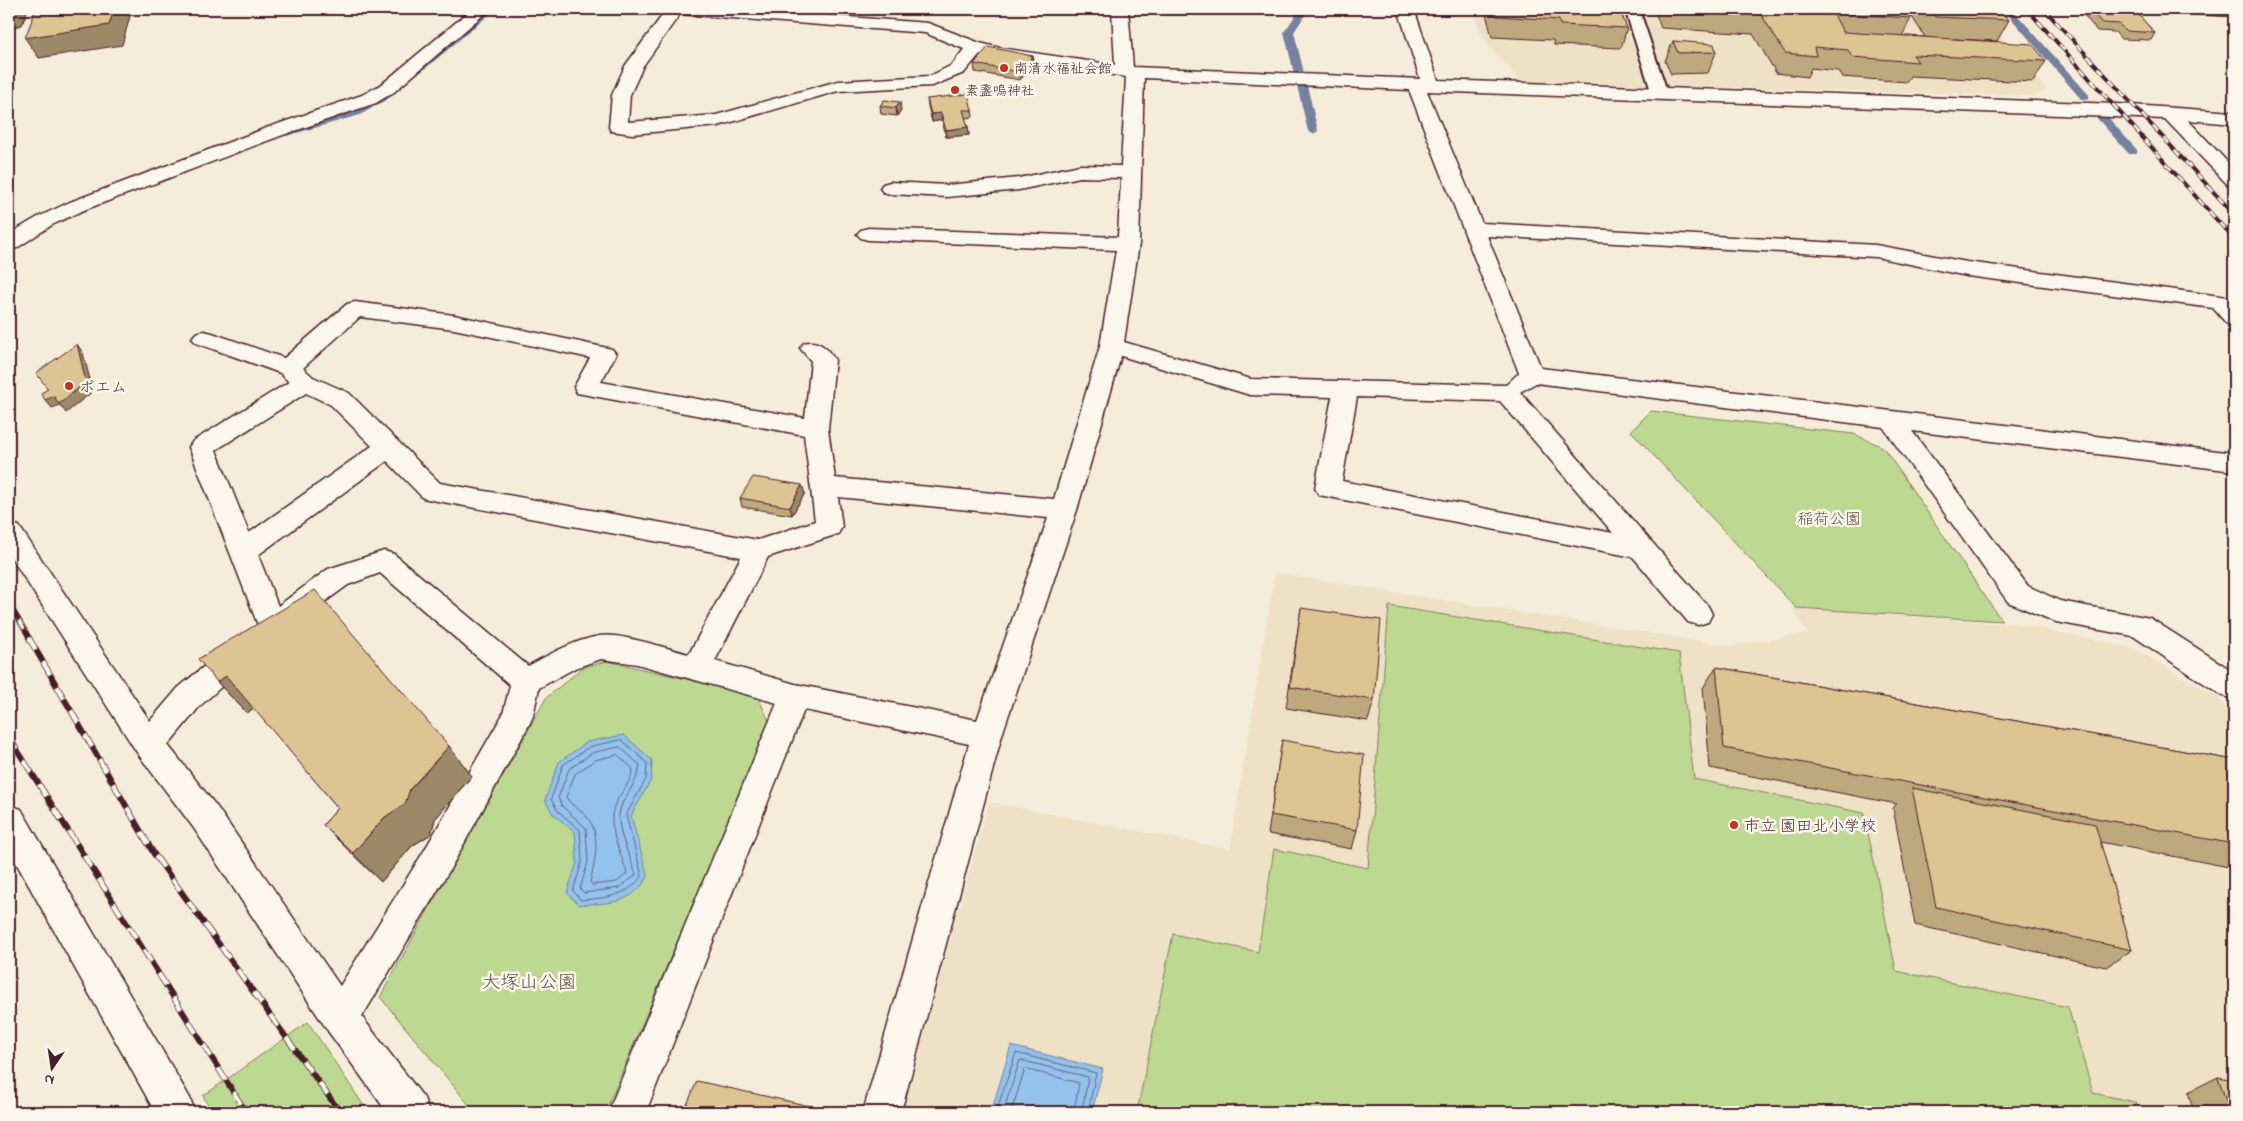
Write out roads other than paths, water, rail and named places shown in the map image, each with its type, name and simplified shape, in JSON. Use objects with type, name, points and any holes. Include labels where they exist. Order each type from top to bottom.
[{"type":"street","points":[[9,244],[45,220],[77,206],[276,131],[369,99],[388,88],[476,9]]},
{"type":"street","points":[[675,9],[634,66],[621,95],[618,126],[632,128],[718,120],[769,107],[817,90],[838,86],[932,81],[947,76],[968,61],[974,47]]},
{"type":"street","points":[[680,9],[819,14],[928,28],[974,47],[1130,73],[2108,110],[2234,118]]},
{"type":"street","points":[[882,1112],[987,735],[1064,510],[1112,346],[1128,244],[1131,172],[1130,73],[1120,9]]},
{"type":"street","points":[[1406,9],[1424,85],[1474,229],[1532,375]]},
{"type":"street","points":[[2171,114],[2234,180]]},
{"type":"street","points":[[890,188],[947,191],[1019,184],[1080,171],[1131,172]]},
{"type":"street","points":[[1474,229],[1876,251],[1967,269],[2220,302],[2234,318]]},
{"type":"street","points":[[868,234],[1128,244]]},
{"type":"street","points":[[271,625],[202,447],[297,376],[355,309],[454,322],[604,354],[586,387],[816,429]]},
{"type":"street","points":[[204,338],[297,376],[340,399],[432,491],[758,550],[829,527],[816,429],[823,360],[812,348]]},
{"type":"street","points":[[1112,346],[1250,386],[1507,394],[1532,375],[2234,462]]},
{"type":"street","points":[[1346,389],[1328,488],[1642,550]]},
{"type":"street","points":[[1507,394],[1698,614]]},
{"type":"street","points":[[1892,421],[2018,594],[2056,612],[2140,626],[2234,687]]},
{"type":"street","points":[[242,552],[389,447]]},
{"type":"street","points":[[824,486],[1064,510]]},
{"type":"street","points":[[9,534],[149,745],[205,817],[341,1018],[410,1112]]},
{"type":"street","points":[[697,667],[758,550]]},
{"type":"street","points":[[149,745],[189,697],[271,625],[338,576],[384,561],[526,681]]},
{"type":"street","points":[[341,1018],[436,862],[518,716],[526,681],[565,660],[600,647],[637,652],[697,667],[796,696],[987,735]]},
{"type":"street","points":[[627,1112],[796,696]]},
{"type":"street","points":[[9,819],[176,1112]]},
{"type":"lane","points":[[1632,9],[1660,94]]},
{"type":"water","points":[[624,735],[652,760],[651,780],[631,816],[648,877],[634,893],[626,898],[618,901],[579,905],[567,893],[577,862],[575,832],[553,814],[545,800],[559,762],[587,742]]},
{"type":"water","points":[[1011,1046],[1103,1069],[1092,1112],[991,1112]]},
{"type":"waterway","points":[[417,71],[491,9]]},
{"type":"waterway","points":[[1304,9],[1289,32],[1313,131]]},
{"type":"waterway","points":[[2007,9],[2085,97]]},
{"type":"waterway","points":[[286,133],[356,113],[390,93]]},
{"type":"waterway","points":[[2101,116],[2133,152]]},
{"type":"railway","points":[[2027,9],[2234,239]]},
{"type":"railway","points":[[2044,9],[2234,214]]},
{"type":"railway","points":[[9,603],[30,639]]},
{"type":"railway","points":[[29,638],[154,854],[340,1112]]},
{"type":"railway","points":[[9,737],[246,1112]]},
{"type":"place","name":"南清水福祉会館","points":[[1004,68]]},
{"type":"place","name":"素盞嗚神社","points":[[955,90]]},
{"type":"place","name":"ポエム","points":[[69,386]]},
{"type":"place","name":"市立 園田北小学校","points":[[1734,825]]},
{"type":"park label","name":"稲荷公園","points":[[1829,518]]},
{"type":"park label","name":"大塚山公園","points":[[529,981]]}]
